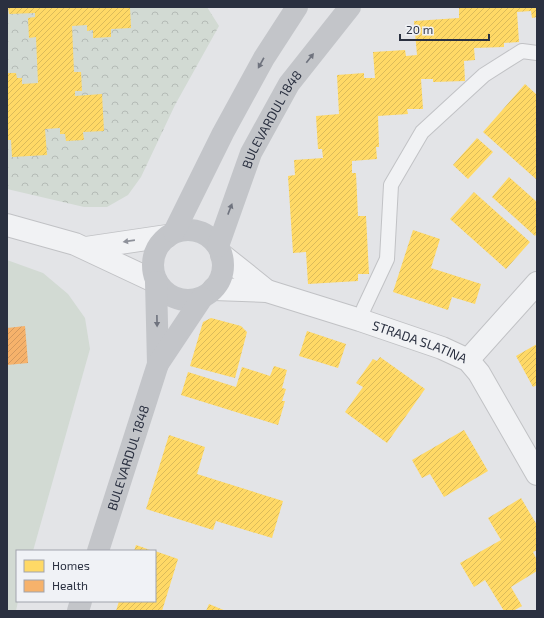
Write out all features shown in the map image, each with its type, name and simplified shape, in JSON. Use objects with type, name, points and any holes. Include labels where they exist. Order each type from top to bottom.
[{"type":"street","name":"BULEVARDUL 1848","points":[[158,364],[156,282],[152,261],[155,250],[171,234],[223,133],[264,58],[297,7]]},
{"type":"street","name":"BULEVARDUL 1848","points":[[98,550],[158,364],[221,278],[223,267],[220,250],[251,153],[289,84],[350,7]]},
{"type":"street","points":[[7,226],[86,248],[156,282],[171,297],[192,301],[208,294]]},
{"type":"street","points":[[86,248],[171,234],[186,230],[198,231],[209,237],[220,250]]},
{"type":"street","name":"STRADA SLATINA","points":[[220,250],[267,291]]},
{"type":"street","points":[[468,360],[537,283]]},
{"type":"street","name":"STRADA SLATINA","points":[[208,294],[267,291],[427,341],[468,360],[479,373],[537,474]]},
{"type":"lane","points":[[360,320],[387,259],[391,185],[422,132],[484,75],[522,51],[537,53]]},
{"type":"green space","points":[[7,7],[207,7],[219,26],[175,105],[141,177],[128,195],[107,207],[84,207],[7,189]]},
{"type":"green space","points":[[7,260],[43,273],[68,294],[85,318],[90,349],[33,550],[16,550],[16,602],[18,602],[16,611],[7,611]]},
{"type":"building: Homes","points":[[8,7],[130,7],[131,28],[111,29],[111,37],[93,38],[93,30],[87,31],[87,25],[72,26],[74,72],[81,72],[82,91],[75,91],[75,96],[102,94],[104,131],[83,132],[84,140],[66,141],[65,134],[60,134],[60,128],[45,129],[47,155],[12,157],[11,140],[7,140],[7,73],[16,73],[17,78],[22,78],[22,84],[38,83],[36,37],[29,38],[28,18],[35,17],[35,13],[9,14]]},
{"type":"building: Homes","points":[[459,7],[537,7],[537,17],[532,18],[531,11],[517,12],[519,42],[504,43],[504,47],[474,48],[475,60],[464,61],[465,81],[433,82],[433,79],[421,79],[423,109],[407,109],[408,114],[378,116],[379,147],[376,147],[377,159],[352,161],[352,173],[356,173],[358,216],[366,216],[369,274],[358,274],[358,281],[308,284],[306,252],[293,253],[288,176],[295,175],[294,160],[323,158],[322,149],[318,149],[316,116],[339,114],[337,75],[364,73],[364,78],[375,78],[373,52],[405,50],[406,56],[417,55],[414,21],[459,18]]},
{"type":"building: Homes","points":[[525,84],[537,95],[537,180],[483,132]]},
{"type":"building: Homes","points":[[477,138],[493,152],[468,179],[453,165]]},
{"type":"building: Homes","points":[[509,177],[537,202],[537,233],[535,236],[492,197]]},
{"type":"building: Homes","points":[[474,192],[530,242],[506,269],[450,219]]},
{"type":"building: Homes","points":[[413,230],[440,239],[431,268],[481,284],[475,304],[452,297],[448,310],[393,292]]},
{"type":"building: Homes","points":[[211,318],[241,326],[247,332],[235,378],[190,366],[203,322]]},
{"type":"building: Homes","points":[[307,331],[346,344],[338,368],[299,356]]},
{"type":"building: Homes","points":[[537,344],[537,385],[533,387],[516,356]]},
{"type":"building: Homes","points":[[380,357],[425,389],[387,443],[345,412],[363,387],[356,383],[373,359],[377,361]]},
{"type":"building: Homes","points":[[274,366],[287,370],[282,388],[286,389],[282,401],[285,401],[278,425],[181,395],[188,372],[236,387],[242,367],[270,376]]},
{"type":"building: Homes","points":[[464,430],[488,471],[444,497],[430,474],[422,478],[412,460]]},
{"type":"building: Homes","points":[[169,435],[205,447],[197,474],[283,501],[272,538],[216,521],[213,530],[146,509]]},
{"type":"building: Homes","points":[[521,498],[537,525],[537,550],[533,552],[537,560],[537,571],[511,587],[522,606],[513,611],[504,611],[485,580],[474,587],[460,563],[501,540],[488,518]]},
{"type":"building: Homes","points":[[136,545],[150,550],[134,550]]},
{"type":"building: Homes","points":[[156,551],[178,559],[162,611],[116,611],[119,602],[156,602]]},
{"type":"building: Homes","points":[[209,604],[226,611],[206,611]]},
{"type":"building: Health","points":[[25,326],[28,363],[7,365],[7,328]]}]
